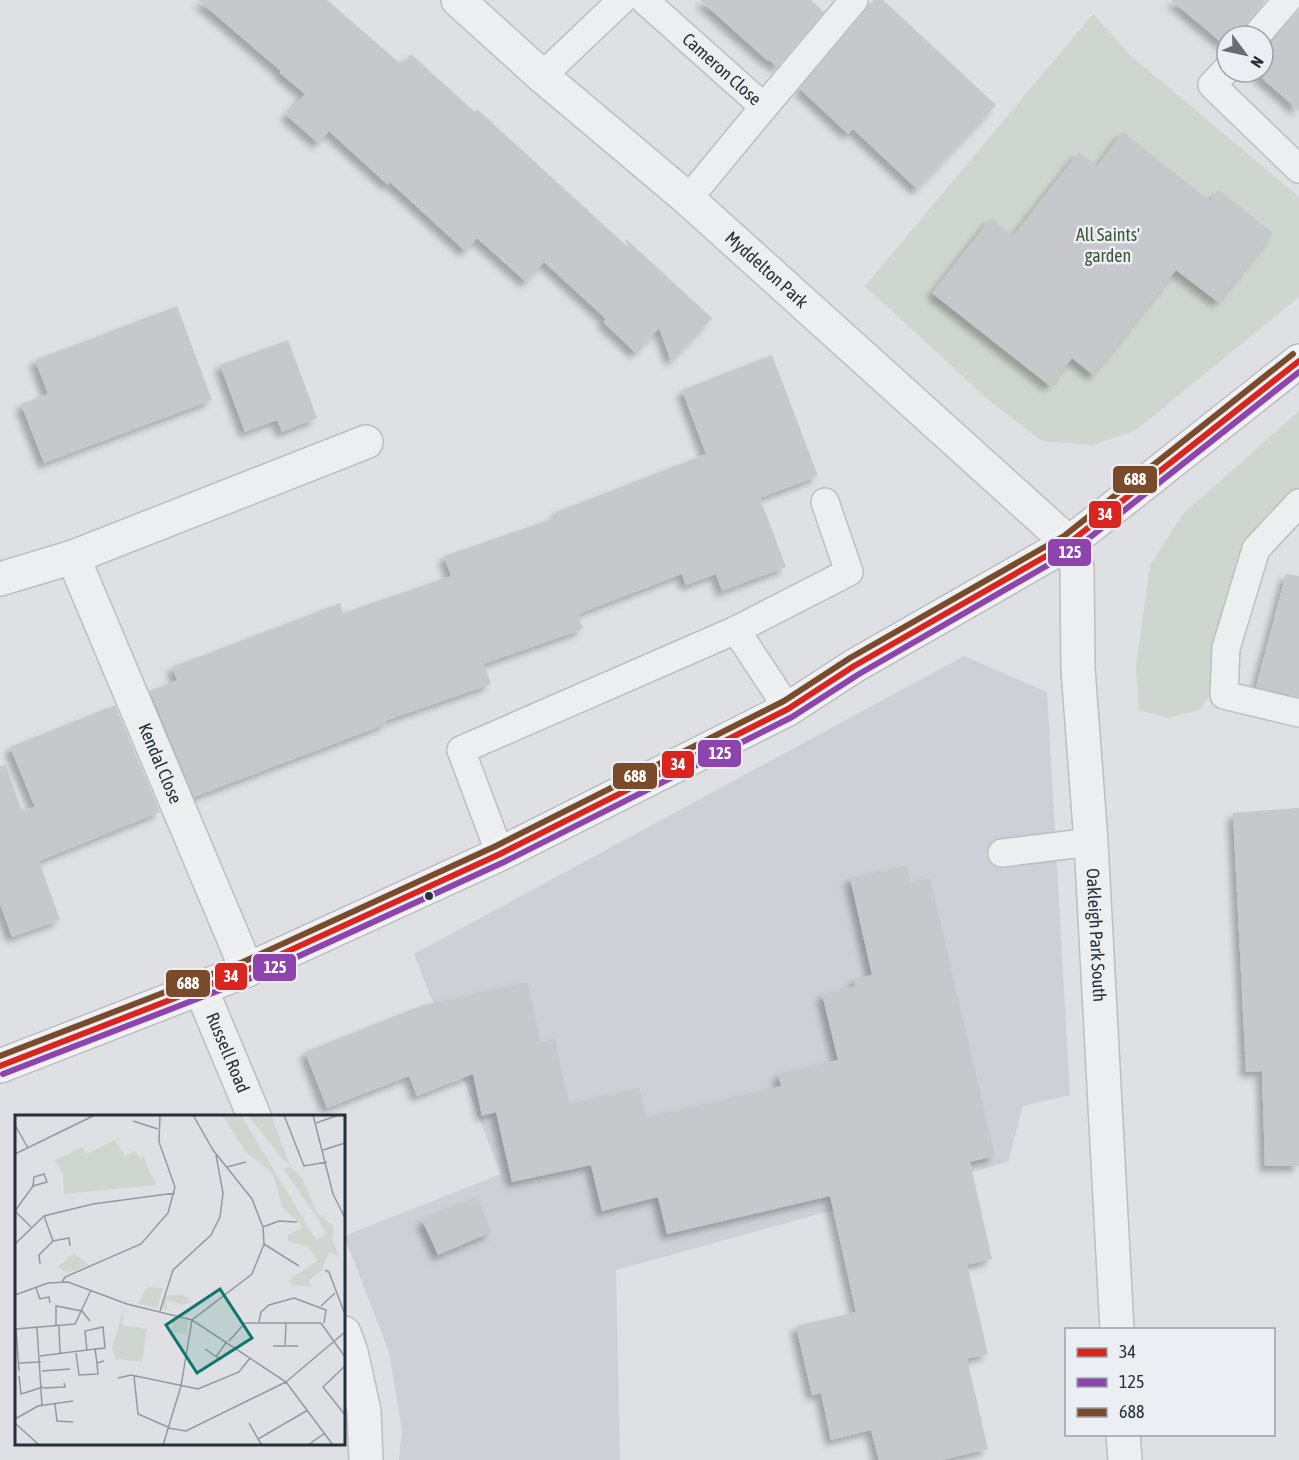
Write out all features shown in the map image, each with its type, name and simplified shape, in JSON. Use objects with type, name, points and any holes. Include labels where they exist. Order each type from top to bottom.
[{"type":"main road","points":[[0,1066],[248,970],[500,854],[788,709],[854,666],[1069,543],[1299,361]]},
{"type":"street","name":"Myddelton Park","points":[[458,0],[542,76],[688,199],[1069,543]]},
{"type":"street","points":[[0,579],[73,556],[366,442]]},
{"type":"street","name":"Oakleigh Park South","points":[[1069,543],[1077,568],[1078,669],[1091,842],[1117,1328]]},
{"type":"street","name":"Kendal Close","points":[[73,556],[248,970]]},
{"type":"street","name":"Russell Road","points":[[201,989],[254,1115]]},
{"type":"street","points":[[345,1336],[351,1352],[364,1411],[366,1460]]},
{"type":"street","points":[[1123,1436],[1125,1460]]},
{"type":"lane","points":[[542,76],[622,0]]},
{"type":"lane","name":"Cameron Close","points":[[644,0],[764,107],[688,199]]},
{"type":"lane","points":[[764,107],[854,0]]},
{"type":"lane","points":[[1266,24],[1287,0]]},
{"type":"lane","points":[[1215,83],[1212,86],[1299,169]]},
{"type":"lane","points":[[500,854],[461,750],[736,630],[849,572],[825,502]]},
{"type":"lane","points":[[1299,503],[1256,549],[1226,648],[1224,695],[1299,713]]},
{"type":"lane","points":[[736,630],[788,709]]},
{"type":"lane","points":[[1002,853],[1091,842]]},
{"type":"shaded area","points":[[964,656],[1047,692],[1070,1095],[1023,1106],[1008,1162],[616,1270],[620,1460],[399,1460],[402,1430],[389,1352],[345,1236],[501,1174],[414,954]]},
{"type":"green space","name":"All Saints' garden","points":[[1093,14],[1130,55],[1299,197],[1299,297],[1136,430],[1093,445],[1042,441],[986,398],[865,286]]},
{"type":"green space","points":[[1299,411],[1299,495],[1250,546],[1212,692],[1200,710],[1167,718],[1139,710],[1136,667],[1150,565],[1184,513]]},
{"type":"building","points":[[198,0],[327,0],[402,65],[411,54],[475,112],[477,109],[629,248],[625,238],[712,318],[671,361],[659,328],[636,353],[603,322],[606,319],[544,262],[526,282],[477,238],[465,251],[390,182],[388,185],[329,131],[318,143],[286,115],[305,94]]},
{"type":"building","points":[[700,0],[811,0],[824,12],[777,67]]},
{"type":"building","points":[[874,0],[883,0],[996,105],[917,189],[853,129],[848,134],[800,89]]},
{"type":"building","points":[[1171,0],[1266,0],[1246,24],[1215,24],[1215,37]]},
{"type":"building","points":[[1299,10],[1299,111],[1269,84],[1275,84],[1275,37]]},
{"type":"building","points":[[1123,132],[1210,201],[1219,190],[1273,233],[1218,302],[1176,270],[1093,375],[1072,358],[1050,386],[932,293],[991,218],[1013,236],[1079,152],[1097,166]]},
{"type":"building","points":[[177,306],[212,400],[44,463],[21,404],[48,394],[35,360]]},
{"type":"building","points":[[288,340],[317,418],[282,432],[277,420],[245,432],[220,365]]},
{"type":"building","points":[[772,355],[818,476],[760,498],[786,567],[722,591],[716,574],[686,585],[682,574],[578,614],[583,629],[484,664],[491,684],[385,721],[386,724],[194,797],[150,691],[177,680],[172,667],[340,603],[343,613],[451,576],[444,556],[558,517],[556,512],[706,454],[682,390]]},
{"type":"building","points":[[1286,574],[1299,576],[1299,697],[1256,687]]},
{"type":"building","points":[[115,705],[160,812],[39,861],[60,920],[12,937],[0,904],[0,766],[6,765],[22,811],[35,807],[10,747]]},
{"type":"building","points":[[1299,808],[1299,1166],[1265,1166],[1262,1071],[1246,1072],[1233,813]]},
{"type":"building","points":[[907,865],[911,882],[930,878],[995,1156],[970,1162],[992,1259],[967,1265],[988,1354],[967,1359],[988,1449],[942,1460],[879,1460],[871,1430],[831,1440],[821,1393],[812,1395],[796,1326],[856,1312],[830,1196],[667,1234],[658,1197],[602,1211],[591,1165],[512,1182],[496,1112],[482,1116],[473,1074],[417,1096],[409,1076],[327,1108],[305,1052],[423,1005],[527,982],[541,1042],[555,1039],[569,1104],[639,1088],[647,1117],[781,1086],[778,1074],[838,1060],[822,994],[855,986],[854,979],[872,975],[850,878]]},
{"type":"building","points":[[477,1197],[492,1232],[438,1255],[422,1220]]},
{"type":"transit line","name":"688","points":[[0,1056],[243,962],[496,846],[784,701],[850,658],[1064,536],[1293,354]]},
{"type":"transit line","name":"34","points":[[0,1066],[247,970],[500,854],[788,709],[854,666],[1069,543],[1299,361]]},
{"type":"transit line","name":"125","points":[[3,1074],[251,978],[504,862],[792,717],[859,674],[1074,550],[1299,372]]}]
